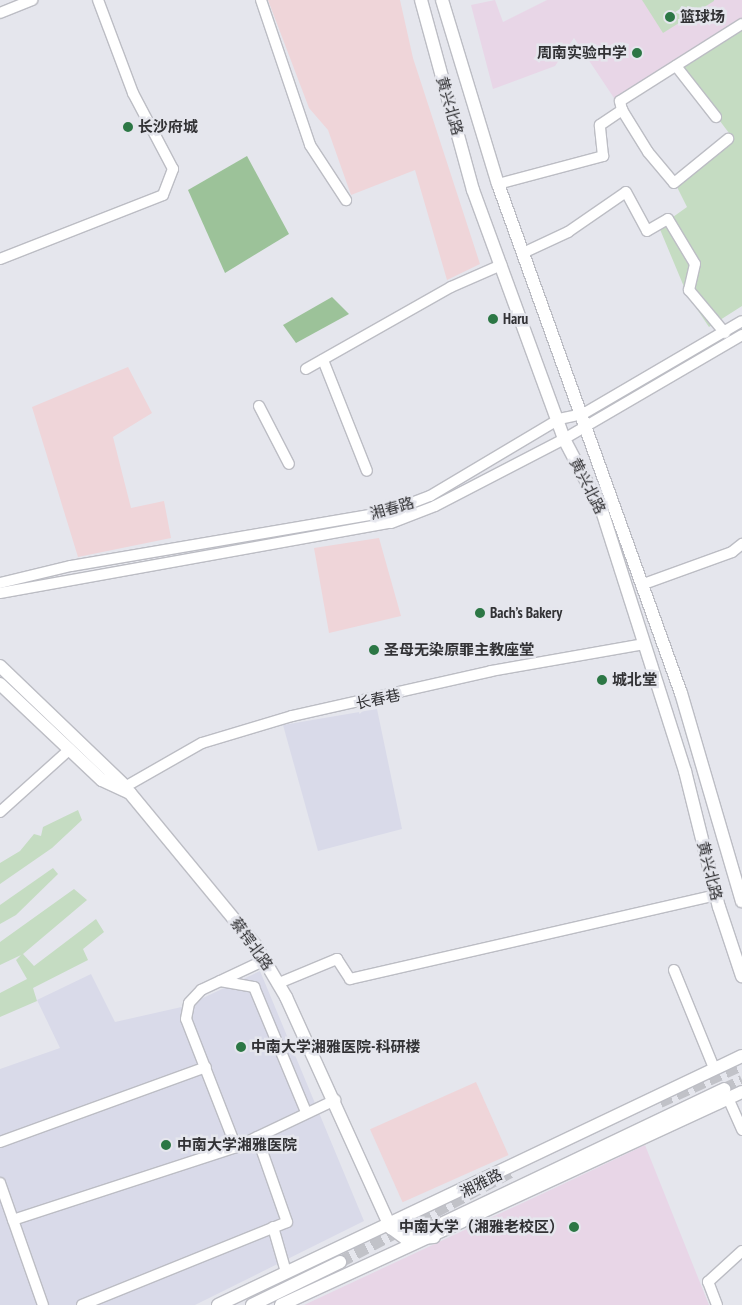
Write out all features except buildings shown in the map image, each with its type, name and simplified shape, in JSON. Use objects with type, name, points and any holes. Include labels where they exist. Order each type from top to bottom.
[{"type":"main road","name":"黄兴北路","points":[[421,0],[474,190],[559,419],[564,439],[602,511],[684,770],[716,895],[742,976]]},
{"type":"main road","name":"黄兴北路","points":[[442,0],[498,184],[584,414],[582,427],[681,694],[742,901]]},
{"type":"main road","name":"蔡锷北路","points":[[0,666],[124,787],[265,960],[279,983],[335,1100],[389,1224],[395,1233],[409,1240]]},
{"type":"main road","name":"蔡锷北路","points":[[1,687],[102,780],[124,787]]},
{"type":"main road","name":"湘雅路","points":[[218,1305],[742,1056]]},
{"type":"main road","name":"湘雅路","points":[[377,1259],[409,1240],[726,1094],[742,1092]]},
{"type":"main road","name":"湘雅路","points":[[281,1305],[377,1259],[434,1237],[726,1094]]},
{"type":"main road","points":[[409,1240],[434,1237]]},
{"type":"main road","points":[[252,1305],[340,1262]]},
{"type":"street","points":[[0,13],[33,0]]},
{"type":"street","points":[[0,259],[164,195],[173,169],[133,93],[98,0]]},
{"type":"street","points":[[261,0],[310,145],[346,200]]},
{"type":"street","points":[[728,139],[674,183],[648,152],[622,110],[620,101],[742,24]]},
{"type":"street","points":[[676,66],[716,117]]},
{"type":"street","points":[[498,184],[603,156],[600,125],[622,110]]},
{"type":"street","points":[[523,253],[568,232],[626,192],[647,230],[668,219],[695,264],[689,290],[725,333]]},
{"type":"street","points":[[306,369],[451,287],[501,265]]},
{"type":"street","name":"湘春路","points":[[0,583],[71,566],[388,512],[430,496],[559,419],[584,414],[725,333],[742,321]]},
{"type":"street","name":"湘春路","points":[[0,593],[391,523],[435,506],[564,439],[742,335]]},
{"type":"street","points":[[323,360],[367,471]]},
{"type":"street","points":[[259,406],[289,464]]},
{"type":"street","points":[[641,585],[742,544]]},
{"type":"street","name":"长春巷","points":[[124,787],[202,743],[292,716],[491,671],[644,644]]},
{"type":"street","points":[[0,812],[70,749]]},
{"type":"street","points":[[279,983],[337,959],[350,979],[716,895]]},
{"type":"street","points":[[236,1147],[206,1066],[186,1019],[188,1003],[219,981],[265,960]]},
{"type":"street","points":[[674,970],[714,1068]]},
{"type":"street","points":[[219,981],[254,987],[306,1112]]},
{"type":"street","points":[[0,1142],[206,1066]]},
{"type":"street","points":[[726,1094],[742,1130]]},
{"type":"street","points":[[13,1220],[236,1147],[306,1112],[335,1100]]},
{"type":"street","points":[[82,1305],[287,1222],[257,1137]]},
{"type":"street","points":[[0,1183],[43,1305]]},
{"type":"street","points":[[273,1228],[286,1272]]},
{"type":"street","points":[[717,1305],[708,1282],[742,1251]]},
{"type":"shaded area","points":[[268,0],[400,0],[413,58],[480,264],[447,280],[415,170],[351,195],[328,130],[309,108]]},
{"type":"shaded area","name":"周南实验中学","points":[[495,0],[503,22],[547,0],[742,0],[742,20],[616,101],[574,38],[555,66],[493,89],[471,5]]},
{"type":"shaded area","points":[[128,367],[152,413],[113,437],[131,508],[164,501],[171,538],[78,557],[32,407]]},
{"type":"shaded area","points":[[379,538],[401,616],[329,633],[314,548]]},
{"type":"shaded area","points":[[377,709],[402,829],[318,851],[283,725]]},
{"type":"shaded area","name":"中南大学湘雅医院","points":[[260,971],[364,1221],[195,1305],[0,1305],[0,1069],[60,1048],[37,1000],[91,974],[115,1022],[186,1006]]},
{"type":"shaded area","points":[[476,1082],[509,1155],[403,1202],[370,1129]]},
{"type":"shaded area","name":"中南大学（湘雅老校区）","points":[[645,1145],[709,1305],[304,1305],[559,1186]]},
{"type":"green space","name":"篮球场","points":[[642,0],[714,0],[714,1],[663,33]]},
{"type":"green space","points":[[742,29],[742,306],[709,327],[687,294],[659,227],[687,207],[677,187],[717,155],[732,137],[680,68]]},
{"type":"green space","points":[[247,156],[289,234],[225,273],[188,190]]},
{"type":"green space","points":[[332,297],[349,314],[296,343],[283,325]]},
{"type":"green space","points":[[78,810],[82,820],[52,848],[0,884],[0,863],[20,851],[34,834],[41,836],[43,827]]},
{"type":"green space","points":[[53,868],[58,874],[16,915],[0,924],[0,905]]},
{"type":"green space","points":[[74,889],[87,900],[23,954],[34,966],[96,919],[104,932],[83,949],[88,960],[33,988],[37,1001],[0,1017],[0,993],[27,979],[16,960],[21,955],[0,965],[0,942]]},
{"type":"tunnel","points":[[660,1102],[742,1065]]},
{"type":"tunnel","points":[[724,1089],[742,1081]]},
{"type":"tunnel","points":[[340,1262],[511,1172]]},
{"type":"place","name":"篮球场","points":[[670,17]]},
{"type":"place","name":"周南实验中学","points":[[637,53]]},
{"type":"place","name":"长沙府城","points":[[128,127]]},
{"type":"place","name":"Haru","points":[[493,319]]},
{"type":"place","name":"Bach’s Bakery","points":[[480,613]]},
{"type":"place","name":"圣母无染原罪主教座堂","points":[[374,650]]},
{"type":"place","name":"城北堂","points":[[602,680]]},
{"type":"place","name":"中南大学湘雅医院-科研楼","points":[[241,1047]]},
{"type":"place","name":"中南大学湘雅医院","points":[[166,1145]]},
{"type":"place","name":"中南大学（湘雅老校区）","points":[[574,1227]]}]
